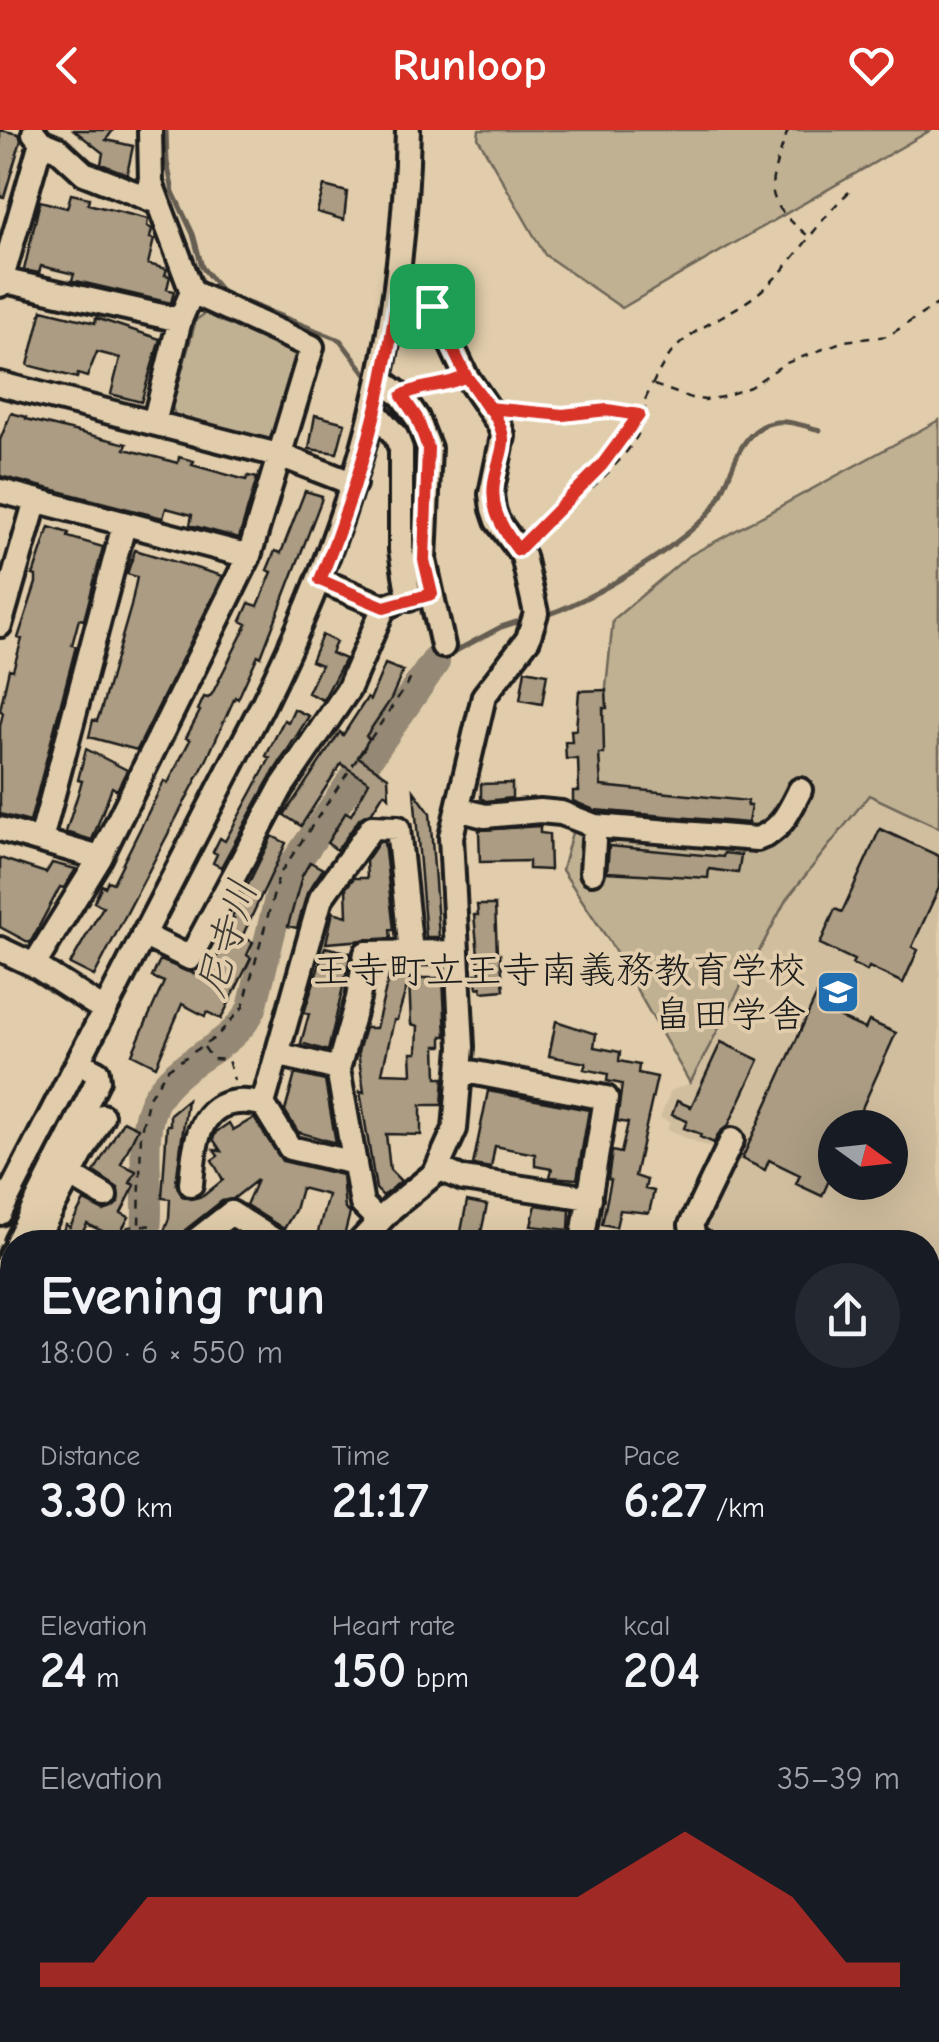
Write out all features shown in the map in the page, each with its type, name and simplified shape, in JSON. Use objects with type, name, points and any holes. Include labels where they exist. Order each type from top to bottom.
[{"type":"street","points":[[0,1214],[282,665],[320,580],[354,484],[382,380],[397,295],[408,130]]},
{"type":"street","points":[[34,965],[100,858],[249,556],[312,347],[192,292],[157,202],[144,135]]},
{"type":"street","points":[[157,202],[84,172],[36,136],[1,282],[180,320]]},
{"type":"street","points":[[154,424],[180,320],[192,292]]},
{"type":"street","points":[[371,1230],[438,1168],[455,1130],[460,1070],[450,852],[484,696],[528,639],[535,619],[529,572],[497,521],[494,509],[492,494],[503,436],[466,376],[432,306],[397,295]]},
{"type":"street","points":[[382,380],[402,396],[417,418],[428,448],[420,596]]},
{"type":"street","points":[[0,384],[282,456],[354,484]]},
{"type":"street","points":[[374,411],[396,436],[401,449],[402,550],[442,646]]},
{"type":"street","points":[[0,491],[249,556]]},
{"type":"street","points":[[0,624],[36,500]]},
{"type":"street","points":[[40,840],[124,524]]},
{"type":"street","points":[[320,580],[384,607],[420,596]]},
{"type":"street","points":[[143,935],[190,958],[281,788],[348,690],[384,607]]},
{"type":"street","points":[[458,809],[486,816],[561,813],[595,826],[757,839],[770,834],[785,820],[800,790]]},
{"type":"street","points":[[592,872],[595,826]]},
{"type":"street","points":[[355,1163],[290,1148],[263,1104],[321,898],[372,827],[398,828],[411,952]]},
{"type":"street","points":[[0,829],[100,858]]},
{"type":"street","points":[[0,949],[34,965],[104,1010]]},
{"type":"street","points":[[379,1222],[362,1204],[338,1068],[366,953],[457,952]]},
{"type":"street","points":[[278,1054],[338,1068]]},
{"type":"street","points":[[24,1230],[98,1080],[98,1072],[78,1062]]},
{"type":"street","points":[[460,1070],[606,1098],[584,1230]]},
{"type":"street","points":[[191,1184],[198,1128],[221,1106],[240,1100],[263,1104]]},
{"type":"street","points":[[40,1230],[102,1116]]},
{"type":"street","points":[[693,1230],[732,1140]]},
{"type":"street","points":[[438,1168],[463,1179],[590,1198]]},
{"type":"street","points":[[70,1175],[106,1196]]},
{"type":"street","points":[[209,1230],[230,1214],[256,1230]]},
{"type":"path","points":[[788,130],[776,165],[773,198],[777,209],[808,236]]},
{"type":"path","points":[[518,550],[602,465],[639,415],[658,372],[677,347],[767,287],[850,192]]},
{"type":"path","points":[[652,384],[691,398],[722,396],[750,387],[784,364],[844,341],[888,336],[939,303]]},
{"type":"path","points":[[402,396],[412,390],[452,384],[466,376]]},
{"type":"path","points":[[563,505],[579,499],[635,441],[643,423],[646,400]]},
{"type":"path","points":[[488,408],[563,415],[607,410],[639,415]]},
{"type":"path","points":[[139,1226],[142,1114],[148,1097],[168,1070],[231,1023],[247,998],[278,875],[412,677]]},
{"type":"path","points":[[203,1046],[212,1059],[228,1060],[231,1064],[233,1102]]},
{"type":"path","points":[[126,1230],[156,1225]]},
{"type":"shaded area","points":[[479,130],[931,130],[622,308],[545,255],[478,138]]},
{"type":"shaded area","points":[[210,310],[295,349],[300,361],[273,445],[176,418],[172,407],[196,320]]},
{"type":"shaded area","points":[[939,420],[939,828],[869,795],[786,900],[690,1083],[609,941],[562,870],[603,716],[613,620],[687,557]]},
{"type":"shaded area","name":"王寺町立王寺南義務教育学校 畠田学舎","points":[[869,794],[939,828],[939,1230],[706,1230],[685,1221],[718,1151],[667,1130],[670,1122],[660,1118],[671,1091],[690,1083],[786,900]]},
{"type":"building","points":[[0,130],[19,134],[21,140],[4,197],[0,196]]},
{"type":"building","points":[[74,130],[113,130],[106,140],[133,146],[127,174],[101,164],[103,153]]},
{"type":"building","points":[[324,186],[347,192],[344,220],[317,212]]},
{"type":"building","points":[[71,194],[89,198],[88,204],[148,219],[150,238],[154,239],[148,264],[167,269],[167,289],[174,291],[171,303],[72,280],[74,274],[41,266],[39,273],[24,270],[40,201],[67,208]]},
{"type":"building","points":[[42,310],[95,323],[96,318],[160,339],[141,402],[111,394],[120,358],[97,352],[87,377],[78,374],[77,378],[28,365]]},
{"type":"building","points":[[11,413],[127,444],[125,449],[178,463],[179,457],[194,461],[192,465],[246,480],[248,476],[257,478],[239,538],[190,525],[192,515],[166,508],[163,518],[0,476],[0,440]]},
{"type":"building","points":[[315,415],[345,423],[337,453],[309,449]]},
{"type":"building","points":[[305,491],[322,496],[321,501],[261,657],[258,655],[238,699],[235,697],[94,976],[70,964],[103,907],[94,902],[102,885],[113,883],[164,781],[168,783],[190,740],[186,738],[204,697],[212,694],[247,624],[241,621],[249,603],[258,606],[272,572],[267,570],[275,551],[281,553]]},
{"type":"building","points":[[49,527],[103,547],[84,620],[79,619],[72,645],[76,646],[30,822],[0,814],[0,710],[36,583],[33,575]]},
{"type":"building","points":[[135,550],[223,576],[137,750],[89,737],[93,720],[97,721],[101,710],[131,606],[137,577],[127,574]]},
{"type":"building","points":[[322,635],[336,642],[331,653],[345,659],[323,700],[308,693],[321,665],[311,661]]},
{"type":"building","points":[[385,664],[403,671],[358,757],[388,777],[389,797],[384,793],[337,850],[327,843],[346,812],[351,815],[369,782],[341,764],[301,826],[284,815],[340,732],[343,735],[367,698],[370,700]]},
{"type":"building","points":[[525,670],[547,674],[542,704],[520,700]]},
{"type":"building","points":[[606,690],[604,754],[599,754],[601,786],[748,801],[748,823],[594,810],[573,801],[573,791],[579,791],[578,759],[566,759],[565,742],[572,742],[571,730],[576,730],[579,691]]},
{"type":"building","points":[[294,709],[309,716],[221,867],[213,863],[217,854],[213,852],[220,838],[225,841],[270,758],[266,756],[284,720],[288,722]]},
{"type":"building","points":[[86,749],[127,770],[117,790],[112,787],[92,840],[66,832],[82,781],[78,780]]},
{"type":"building","points":[[512,783],[512,798],[481,798],[481,784]]},
{"type":"building","points":[[414,791],[430,813],[439,937],[426,937]]},
{"type":"building","points":[[540,826],[540,833],[549,834],[550,870],[529,869],[529,861],[480,862],[479,830]]},
{"type":"building","points":[[880,829],[939,856],[939,888],[912,947],[918,950],[903,983],[869,967],[867,971],[852,964],[854,960],[820,944],[835,909],[842,912]]},
{"type":"building","points":[[272,836],[286,843],[242,937],[253,942],[247,955],[251,958],[221,1019],[182,1004],[156,1066],[132,1054],[164,982],[152,977],[160,960],[207,979]]},
{"type":"building","points":[[379,842],[384,842],[394,930],[390,930],[391,938],[326,943],[333,912],[347,916],[346,888],[354,878],[367,878],[366,861]]},
{"type":"building","points":[[609,846],[723,857],[724,853],[741,855],[738,873],[709,869],[708,878],[607,872]]},
{"type":"building","points":[[0,858],[46,873],[52,863],[76,869],[64,888],[60,887],[30,943],[0,927]]},
{"type":"building","points":[[310,862],[323,869],[307,893],[297,928],[288,926],[302,876]]},
{"type":"building","points":[[477,905],[495,905],[497,954],[504,990],[482,992],[481,987],[477,988]]},
{"type":"building","points":[[325,947],[351,953],[328,1051],[301,1043],[309,1014],[304,1013]]},
{"type":"building","points":[[391,968],[407,968],[404,978],[443,978],[446,1036],[442,1036],[442,1046],[436,1046],[437,1078],[444,1078],[442,1105],[421,1105],[421,1135],[386,1134],[390,1170],[401,1181],[383,1196],[376,1189],[360,1091],[364,1092],[358,1052],[365,1028],[376,1028]],"holes":[[[409,979],[411,1024],[418,1026],[417,1053],[411,1053],[412,1074],[382,1073],[394,1020]]]},
{"type":"building","points":[[819,990],[841,1000],[834,1015],[865,1029],[869,1021],[896,1033],[861,1110],[818,1110],[818,1194],[796,1184],[800,1175],[769,1160],[765,1170],[742,1159]]},
{"type":"building","points":[[556,1021],[596,1034],[594,1047],[620,1052],[619,1061],[639,1065],[638,1073],[657,1077],[635,1176],[647,1180],[645,1189],[654,1191],[649,1213],[620,1210],[616,1227],[602,1224],[612,1151],[621,1153],[628,1123],[617,1121],[622,1084],[607,1081],[608,1074],[584,1069],[586,1063],[549,1056]]},
{"type":"building","points":[[721,1042],[759,1060],[728,1126],[714,1143],[684,1128],[687,1121],[672,1115],[677,1101],[691,1107]]},
{"type":"building","points":[[295,1074],[325,1081],[336,1143],[298,1132],[285,1111]]},
{"type":"building","points":[[488,1091],[589,1110],[577,1179],[550,1177],[552,1169],[535,1166],[535,1154],[495,1146],[491,1168],[473,1165]]},
{"type":"building","points":[[187,1100],[176,1183],[182,1196],[203,1196],[223,1180],[212,1160],[218,1156],[214,1150],[221,1151],[213,1139],[216,1132],[229,1123],[233,1130],[254,1118],[282,1161],[342,1175],[345,1209],[350,1213],[346,1230],[319,1230],[328,1195],[301,1188],[284,1229],[246,1205],[257,1180],[185,1230],[164,1230],[170,1199],[162,1198],[170,1114]]},
{"type":"building","points":[[123,1121],[138,1128],[121,1164],[136,1171],[130,1183],[135,1185],[121,1213],[129,1217],[122,1230],[100,1230],[87,1224],[84,1230],[63,1230],[66,1225],[70,1227],[84,1201],[104,1211],[118,1203],[118,1188],[94,1172]]},
{"type":"building","points":[[467,1201],[487,1205],[482,1230],[461,1230]]},
{"type":"building","points":[[536,1205],[570,1210],[569,1230],[531,1226]]},
{"type":"waterway","points":[[166,130],[173,192],[193,234],[202,267],[223,293],[340,340],[370,379]]},
{"type":"waterway","points":[[382,396],[406,433]]},
{"type":"waterway","points":[[542,616],[609,586],[684,536],[715,505],[744,443],[761,427],[783,422],[820,430]]},
{"type":"waterway","points":[[412,448],[412,507]]},
{"type":"waterway","points":[[418,597],[435,662],[501,627],[526,619]]},
{"type":"waterway","name":"尼寺川","points":[[145,1230],[145,1148],[150,1112],[157,1097],[179,1073],[232,1034],[252,1008],[284,879],[435,662]]},
{"type":"place","name":"王寺町立王寺南義務教育学校 畠田学舎","points":[[838,992]]},
{"type":"route","points":[[397,295],[432,306],[452,351],[488,408],[563,415],[607,410],[639,415],[602,465],[518,550],[497,521],[492,494],[503,436],[466,376],[452,384],[412,390],[402,396],[417,418],[428,448],[424,560],[432,594],[384,607],[320,580],[354,484],[382,380],[397,295]]}]
